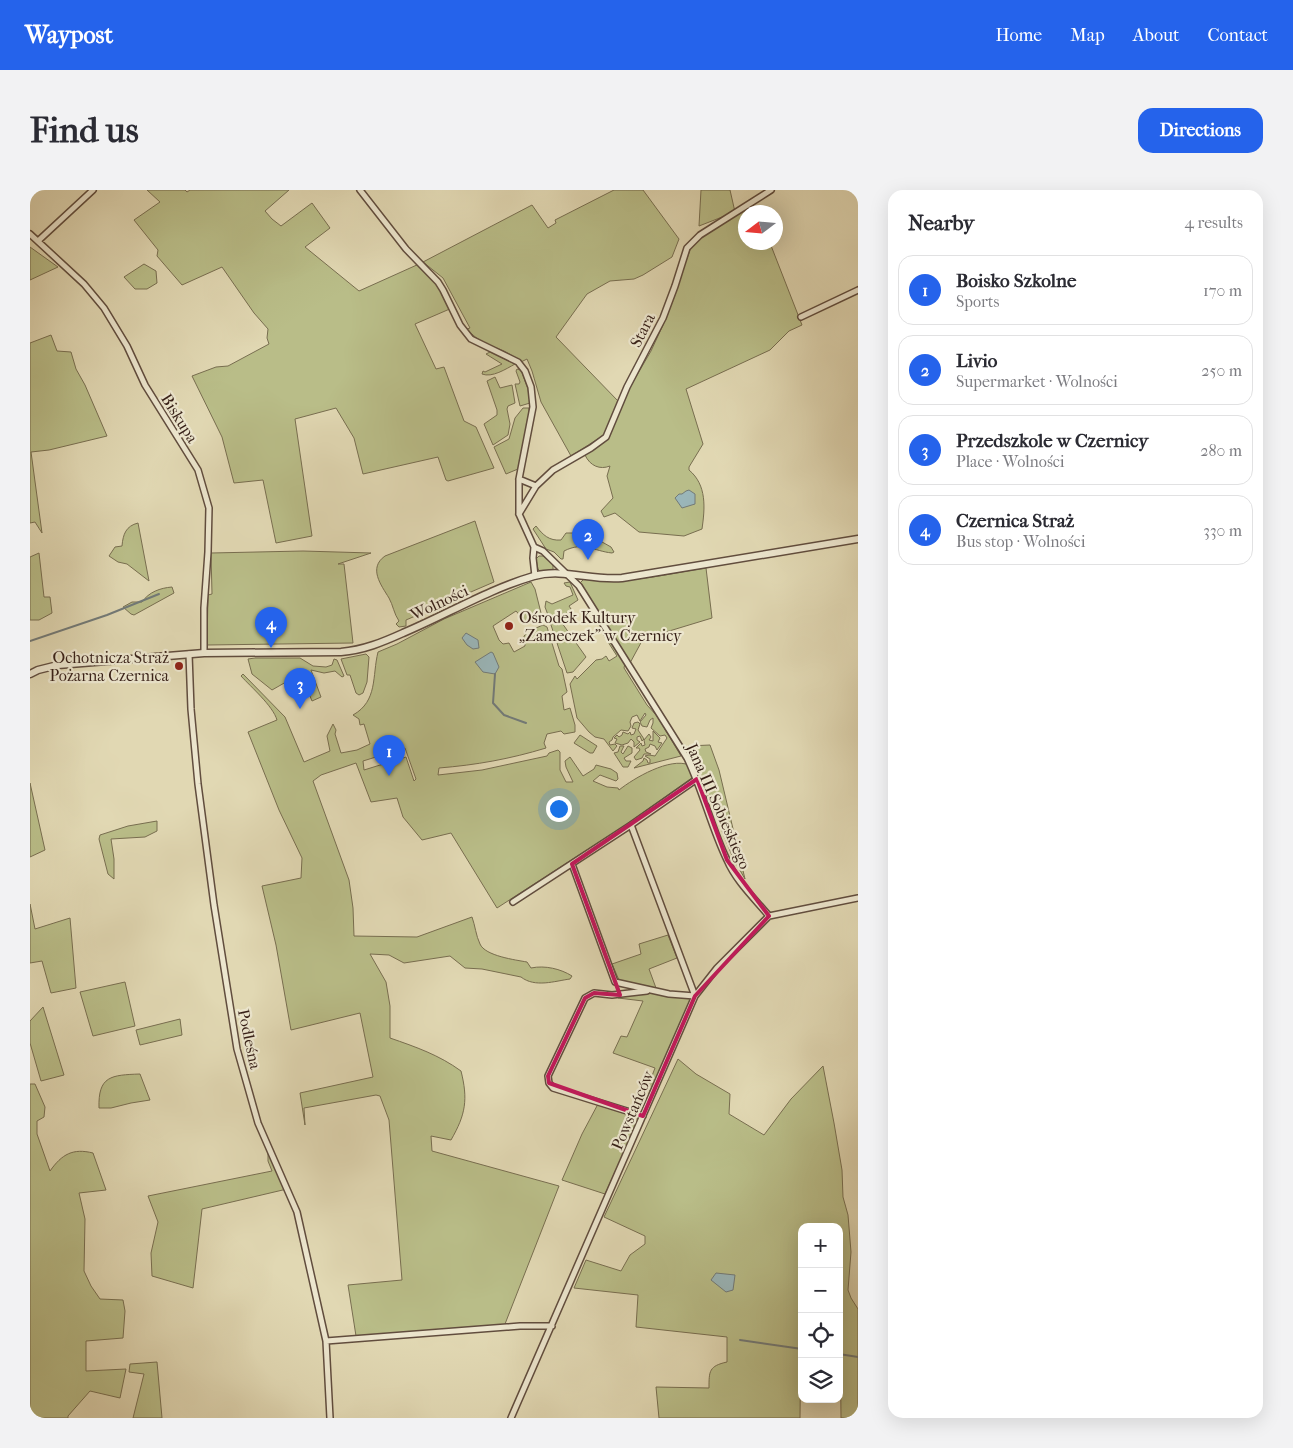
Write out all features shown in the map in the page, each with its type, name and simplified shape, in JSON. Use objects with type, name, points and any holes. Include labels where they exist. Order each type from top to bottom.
[{"type":"street","points":[[38,242],[93,190]]},
{"type":"street","name":"Jana III Sobieskiego","points":[[360,190],[406,249],[438,282],[444,290],[460,325],[471,338],[518,362],[525,371],[531,387],[533,407],[519,479],[519,514],[534,547],[543,551],[579,586],[618,647],[687,758],[697,779],[727,860],[738,880],[769,916]]},
{"type":"street","name":"Stara","points":[[519,514],[536,486],[553,470],[606,437],[626,387],[663,318],[687,248],[705,231],[771,190]]},
{"type":"street","name":"Biskupa","points":[[30,234],[84,284],[104,308],[127,346],[144,385],[198,470],[209,508],[204,608],[204,653]]},
{"type":"street","points":[[801,317],[858,290]]},
{"type":"street","points":[[519,479],[536,486]]},
{"type":"street","name":"Wolności","points":[[30,674],[58,665],[189,654],[357,651],[407,632],[501,588],[535,576],[567,574],[622,578],[858,539]]},
{"type":"street","points":[[534,547],[533,568],[535,576]]},
{"type":"street","name":"Podleśna","points":[[189,654],[191,709],[198,784],[214,905],[237,1049],[258,1123],[297,1212],[326,1341],[330,1418]]},
{"type":"street","points":[[513,902],[631,825],[697,779]]},
{"type":"street","points":[[615,982],[669,994],[695,996],[631,825]]},
{"type":"street","points":[[572,864],[615,982],[612,995]]},
{"type":"street","points":[[769,916],[858,898]]},
{"type":"street","name":"Powstańców","points":[[511,1418],[695,996],[717,968],[769,916]]},
{"type":"street","points":[[643,1116],[554,1088],[549,1084],[548,1076],[585,998],[594,993],[612,995],[651,990]]},
{"type":"street","points":[[326,1341],[520,1326],[552,1326]]},
{"type":"highlighted area","points":[[697,779],[727,860],[769,916],[695,996],[643,1116],[549,1083],[548,1076],[585,998],[594,993],[620,995],[572,864]]},
{"type":"green space","points":[[147,190],[185,190],[187,192],[190,190],[289,190],[265,211],[281,226],[312,203],[330,228],[305,247],[359,291],[419,264],[438,282],[452,308],[415,324],[436,369],[444,367],[464,421],[476,427],[494,468],[448,481],[438,457],[363,474],[354,438],[336,408],[295,419],[312,536],[276,543],[263,480],[234,483],[222,437],[192,376],[216,367],[228,366],[269,344],[267,338],[268,329],[254,313],[222,267],[182,285],[157,256],[158,250],[134,220],[160,202]]},
{"type":"green space","points":[[614,190],[643,190],[679,239],[672,257],[643,275],[634,279],[610,281],[587,294],[556,337],[618,401],[604,435],[571,456],[541,402],[527,359],[521,362],[506,352],[480,340],[471,333],[467,329],[470,328],[443,278],[423,262],[532,205],[548,228],[556,223],[555,220]]},
{"type":"green space","points":[[701,190],[730,190],[735,212],[699,226]]},
{"type":"green space","points":[[738,214],[738,250],[773,250],[802,325],[789,331],[770,350],[686,389],[703,444],[689,467],[702,490],[704,513],[702,529],[684,536],[639,532],[615,513],[604,517],[601,511],[613,498],[607,476],[610,466],[603,468],[596,466],[585,455],[607,439],[630,387],[651,351],[663,325],[690,250],[705,235],[705,231]]},
{"type":"green space","points":[[30,247],[58,267],[30,280]]},
{"type":"green space","points":[[144,264],[156,271],[157,283],[147,289],[135,289],[124,277]]},
{"type":"green space","points":[[51,335],[57,351],[71,352],[76,369],[107,436],[49,450],[31,452],[42,533],[35,522],[30,523],[30,343]]},
{"type":"green space","points":[[490,352],[515,364],[494,374],[482,374],[483,371],[485,372],[502,364],[486,354]]},
{"type":"green space","points":[[517,369],[521,370],[528,389],[530,403],[520,406],[515,384],[520,382]]},
{"type":"green space","points":[[495,377],[500,388],[512,385],[515,403],[508,406],[507,409],[510,424],[508,435],[493,445],[484,424],[497,415],[487,381]]},
{"type":"green space","points":[[523,408],[529,408],[529,419],[518,469],[506,474],[494,447],[509,439],[515,418]]},
{"type":"green space","points":[[475,521],[494,582],[406,620],[406,626],[399,627],[396,624],[399,621],[378,577],[377,566],[380,561],[385,556]]},
{"type":"green space","points":[[138,523],[149,581],[127,564],[118,562],[109,556],[115,547],[122,546],[124,534],[128,528]]},
{"type":"green space","points":[[536,526],[553,540],[561,540],[566,533],[586,533],[611,547],[614,552],[577,547],[564,551],[563,559],[561,559],[554,552],[546,549],[533,529]]},
{"type":"green space","points":[[303,551],[371,553],[338,564],[344,564],[353,643],[207,645],[208,595],[212,594],[211,553]]},
{"type":"green space","points":[[39,553],[44,597],[50,597],[52,613],[39,620],[30,620],[30,557]]},
{"type":"green space","points":[[539,556],[543,556],[553,564],[553,570],[540,571],[538,569],[536,559]]},
{"type":"green space","points":[[706,568],[712,618],[643,639],[630,663],[580,585],[584,579],[630,580]]},
{"type":"green space","points":[[531,582],[535,589],[542,617],[529,623],[516,611],[493,626],[499,640],[503,644],[509,643],[514,652],[525,646],[524,636],[529,631],[543,625],[547,627],[559,666],[562,669],[567,692],[562,696],[564,710],[570,708],[575,732],[564,734],[561,731],[547,734],[544,743],[546,748],[493,761],[439,768],[438,775],[482,770],[547,756],[549,753],[558,750],[560,752],[560,770],[566,782],[573,782],[565,761],[570,757],[583,776],[594,769],[596,765],[611,769],[617,773],[618,779],[616,781],[600,775],[593,781],[607,787],[618,788],[619,790],[652,770],[672,764],[681,763],[689,765],[693,777],[627,824],[497,908],[451,833],[422,840],[403,817],[397,798],[371,802],[356,763],[321,775],[313,781],[349,880],[354,936],[417,937],[472,917],[477,938],[488,952],[501,957],[527,962],[531,968],[553,968],[572,976],[570,979],[539,983],[521,977],[482,969],[465,968],[450,956],[404,963],[389,955],[370,954],[386,982],[390,1006],[390,1038],[436,1056],[461,1071],[465,1098],[463,1114],[451,1140],[431,1136],[432,1151],[559,1186],[505,1324],[520,1326],[358,1339],[348,1285],[402,1280],[389,1120],[380,1096],[376,1095],[304,1108],[305,1125],[300,1093],[373,1077],[360,1013],[291,1030],[276,945],[262,886],[301,878],[302,858],[279,810],[248,732],[277,720],[266,703],[241,676],[243,674],[285,717],[304,762],[330,751],[327,736],[333,724],[341,753],[357,750],[370,744],[364,724],[360,725],[359,719],[353,715],[367,703],[373,687],[378,652],[444,619]],"holes":[[[405,748],[416,779],[414,781],[406,757],[364,770],[363,761]]]},
{"type":"green space","points":[[570,582],[578,600],[569,606],[573,612],[548,615],[545,607],[546,601],[552,604],[573,595],[570,587],[564,583]]},
{"type":"green space","points":[[172,587],[174,593],[134,615],[123,607],[132,602],[142,602],[155,591]]},
{"type":"green space","points":[[562,617],[568,617],[569,620],[562,623],[586,657],[573,672],[567,673],[550,622]]},
{"type":"green space","points":[[604,629],[625,663],[624,668],[647,705],[657,716],[681,756],[634,768],[644,758],[650,763],[650,759],[645,756],[655,756],[667,738],[665,735],[660,736],[651,728],[653,718],[647,727],[642,726],[640,722],[646,715],[645,713],[640,721],[637,715],[632,717],[631,726],[628,731],[621,730],[613,737],[609,742],[610,745],[615,744],[617,746],[613,751],[604,739],[595,737],[577,718],[570,684],[575,676],[577,679],[596,660],[606,656],[609,661],[617,656],[601,631]]},
{"type":"green space","points":[[366,654],[369,657],[367,682],[363,693],[359,695],[356,693],[350,675],[347,675],[341,659]]},
{"type":"green space","points":[[300,658],[313,666],[326,667],[332,665],[334,659],[337,660],[344,676],[342,677],[335,671],[324,673],[311,670],[321,697],[312,701],[301,672],[297,672],[293,675],[293,678],[272,690],[252,674],[248,659]]},
{"type":"green space","points":[[638,722],[640,724],[638,730],[644,739],[642,741],[640,736],[637,737],[637,740],[640,742],[634,747],[634,742],[631,739],[628,743],[622,745],[615,743],[617,739],[614,738],[617,735],[619,737],[622,735],[623,732],[628,734],[630,732],[631,735],[634,734],[636,729],[632,728],[634,723]]},
{"type":"green space","points":[[653,731],[660,738],[658,742],[662,743],[657,750],[655,746],[650,744],[645,749],[646,752],[651,754],[644,754],[642,758],[636,760],[634,757],[640,750],[636,748],[641,743],[642,746],[645,745],[644,740],[649,734],[651,737],[649,740],[653,741]]},
{"type":"green space","points":[[580,735],[597,746],[593,753],[574,743]]},
{"type":"green space","points":[[710,745],[719,770],[745,879],[733,858],[688,746]]},
{"type":"green space","points":[[620,746],[624,746],[621,752],[623,754],[628,746],[632,748],[632,753],[624,758],[626,761],[631,761],[628,767],[623,767],[614,753],[618,752]]},
{"type":"green space","points":[[30,783],[45,850],[30,857]]},
{"type":"green space","points":[[157,821],[157,831],[145,837],[111,839],[114,879],[108,874],[99,839],[100,835],[128,826]]},
{"type":"green space","points":[[30,904],[35,929],[70,918],[76,988],[51,993],[42,961],[30,963]]},
{"type":"green space","points":[[668,935],[677,958],[649,969],[656,988],[619,980],[612,964],[641,954],[639,944]]},
{"type":"green space","points":[[125,982],[135,1026],[93,1036],[80,992]]},
{"type":"green space","points":[[650,993],[691,999],[651,1091],[647,1089],[655,1068],[613,1053],[621,1036],[627,1037],[643,1001],[618,998],[619,996]]},
{"type":"green space","points":[[43,1007],[64,1075],[41,1081],[30,1043],[30,1021]]},
{"type":"green space","points":[[180,1019],[182,1035],[140,1045],[136,1030]]},
{"type":"green space","points":[[678,1059],[696,1074],[730,1094],[729,1114],[764,1135],[791,1099],[823,1066],[842,1170],[843,1197],[848,1215],[851,1252],[848,1290],[858,1309],[858,1418],[841,1418],[841,1403],[843,1403],[843,1223],[798,1223],[798,1403],[800,1403],[800,1418],[659,1418],[656,1387],[709,1388],[711,1370],[717,1365],[727,1362],[727,1337],[636,1327],[638,1295],[574,1288],[586,1260],[621,1271],[630,1255],[645,1244],[645,1236],[604,1217]]},
{"type":"green space","points":[[140,1074],[150,1100],[111,1108],[99,1108],[101,1089],[108,1079],[121,1075]]},
{"type":"green space","points":[[30,1084],[35,1084],[45,1107],[44,1117],[37,1121],[37,1134],[50,1171],[59,1160],[68,1154],[80,1151],[93,1153],[106,1190],[79,1193],[85,1219],[84,1271],[100,1299],[123,1300],[125,1311],[123,1338],[86,1341],[86,1371],[126,1369],[120,1398],[90,1391],[68,1418],[30,1418]]},
{"type":"green space","points":[[598,1104],[640,1117],[605,1194],[562,1180],[582,1134]]},
{"type":"green space","points":[[268,1153],[287,1189],[202,1209],[193,1288],[152,1276],[151,1253],[158,1222],[148,1196],[272,1171],[268,1161]]},
{"type":"green space","points":[[157,1362],[162,1418],[133,1418],[144,1374],[129,1372],[130,1364]]},
{"type":"water","points":[[689,490],[695,494],[695,504],[682,508],[675,498]]},
{"type":"water","points":[[466,633],[478,640],[479,648],[473,649],[467,645],[462,638]]},
{"type":"water","points":[[491,652],[499,667],[495,674],[483,672],[475,662]]},
{"type":"water","points":[[716,1273],[735,1275],[733,1290],[726,1292],[711,1280]]},
{"type":"waterway","points":[[30,641],[107,615],[159,594]]},
{"type":"waterway","points":[[495,674],[493,703],[504,715],[526,723]]},
{"type":"waterway","points":[[740,1340],[798,1348]]},
{"type":"waterway","points":[[843,1355],[858,1357]]},
{"type":"place","name":"Livio","points":[[588,560]]},
{"type":"place","name":"Ośrodek Kultury „Zameczek” w Czernicy","points":[[509,626]]},
{"type":"place","name":"Czernica Straż","points":[[271,648]]},
{"type":"place","name":"Ochotnicza Straż Pożarna Czernica","points":[[179,666]]},
{"type":"place","name":"Przedszkole w Czernicy","points":[[300,709]]},
{"type":"place","name":"Boisko Szkolne","points":[[389,776]]}]
